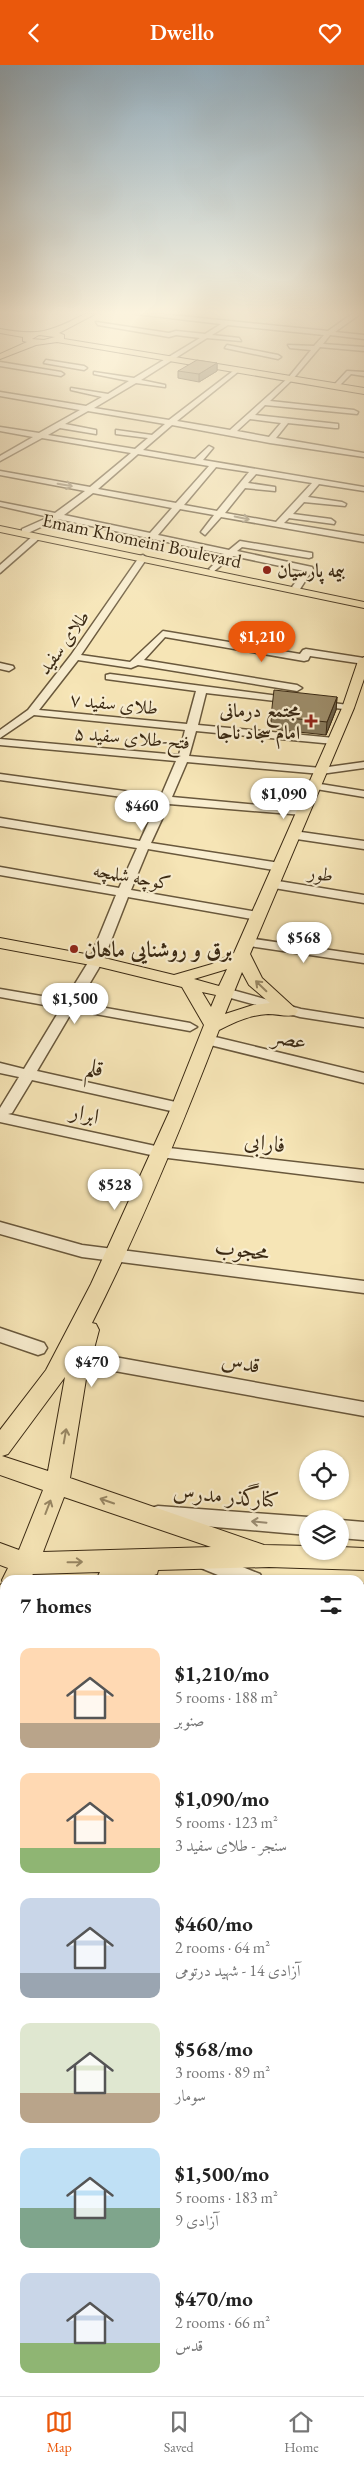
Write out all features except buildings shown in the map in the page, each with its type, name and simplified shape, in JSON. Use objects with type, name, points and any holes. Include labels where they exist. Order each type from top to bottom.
[{"type":"main road","name":"Emam Khomeini Boulevard","points":[[0,528],[25,531],[213,569],[297,587],[364,605]]},
{"type":"main road","name":"Emam Khomeini Boulevard","points":[[0,528],[342,598],[364,600]]},
{"type":"main road","points":[[342,598],[364,594]]},
{"type":"main road","points":[[342,598],[364,611]]},
{"type":"main road","points":[[0,1447],[54,1376],[101,1285],[180,1108],[225,992],[348,708],[364,661]]},
{"type":"main road","points":[[0,943],[96,961],[178,979],[225,992]]},
{"type":"main road","points":[[178,979],[218,967],[245,949]]},
{"type":"main road","points":[[245,949],[256,981],[284,1010]]},
{"type":"main road","points":[[178,979],[210,1033]]},
{"type":"main road","points":[[210,1033],[239,1013],[264,1009],[284,1010]]},
{"type":"main road","points":[[20,1571],[57,1485],[75,1379],[101,1285]]},
{"type":"main road","points":[[0,1465],[269,1556]]},
{"type":"main road","points":[[0,1554],[20,1571],[199,1558],[269,1556],[364,1559]]},
{"type":"main road","points":[[123,1575],[167,1560]]},
{"type":"street","points":[[0,459],[61,423]]},
{"type":"street","points":[[162,423],[364,455]]},
{"type":"street","points":[[230,434],[243,423]]},
{"type":"street","points":[[270,441],[285,423]]},
{"type":"street","points":[[303,423],[335,426]]},
{"type":"street","points":[[25,531],[57,516],[92,490],[169,424]]},
{"type":"street","points":[[57,425],[93,432]]},
{"type":"street","points":[[0,430],[364,489]]},
{"type":"street","points":[[120,432],[152,437]]},
{"type":"street","points":[[196,463],[209,448]]},
{"type":"street","points":[[152,536],[214,466]]},
{"type":"street","points":[[205,532],[222,513],[252,472]]},
{"type":"street","points":[[0,473],[278,525],[364,539]]},
{"type":"street","points":[[278,525],[317,482]]},
{"type":"street","points":[[243,485],[272,489]]},
{"type":"street","points":[[302,499],[342,504]]},
{"type":"street","points":[[0,504],[308,569],[297,587]]},
{"type":"street","points":[[287,515],[331,522]]},
{"type":"street","points":[[0,570],[37,537]]},
{"type":"street","points":[[213,569],[240,544],[309,555]]},
{"type":"street","name":"طلای سفید","points":[[0,735],[32,712],[75,657],[143,558]]},
{"type":"street","points":[[75,657],[131,665],[137,662],[163,634],[304,658],[306,652],[364,661]]},
{"type":"street","points":[[137,662],[297,688]]},
{"type":"street","points":[[110,677],[348,708]]},
{"type":"street","points":[[4,1113],[96,961],[123,893],[182,759],[202,689]]},
{"type":"street","name":"طلای سفید ۷","points":[[32,712],[334,741]]},
{"type":"street","name":"فتح-طلای سفید ۵","points":[[0,742],[321,771],[364,765]]},
{"type":"street","points":[[0,777],[165,801],[303,812]]},
{"type":"street","points":[[314,786],[364,794]]},
{"type":"street","points":[[0,822],[280,867]]},
{"type":"street","points":[[294,835],[364,845]]},
{"type":"street","name":"کوچه شلمچه","points":[[0,871],[258,916]]},
{"type":"street","name":"طور","points":[[272,884],[364,899]]},
{"type":"street","points":[[245,949],[364,959]]},
{"type":"street","points":[[225,992],[284,1010],[364,1023]]},
{"type":"street","points":[[0,993],[190,1027]]},
{"type":"street","name":"عصر","points":[[210,1033],[364,1078]]},
{"type":"street","name":"قلم","points":[[0,1068],[180,1108]]},
{"type":"street","name":"ابرار","points":[[4,1113],[160,1152]]},
{"type":"street","name":"فارابی","points":[[160,1152],[364,1176]]},
{"type":"street","name":"محجوب","points":[[0,1228],[82,1251],[364,1287]]},
{"type":"street","points":[[0,1335],[38,1348]]},
{"type":"street","name":"قدس","points":[[109,1363],[364,1409]]},
{"type":"street","name":"کنارگذر مدرس","points":[[140,1513],[299,1525]]},
{"type":"street","points":[[349,1530],[364,1531]]},
{"type":"street","points":[[199,1558],[241,1575]]},
{"type":"place","name":"بیمه پارسیان","points":[[267,570]]},
{"type":"place","name":"مجتمع درمانی امام سجاد ناجا","points":[[311,721]]},
{"type":"place","name":"برق و روشنایی ماهان","points":[[74,949]]}]
